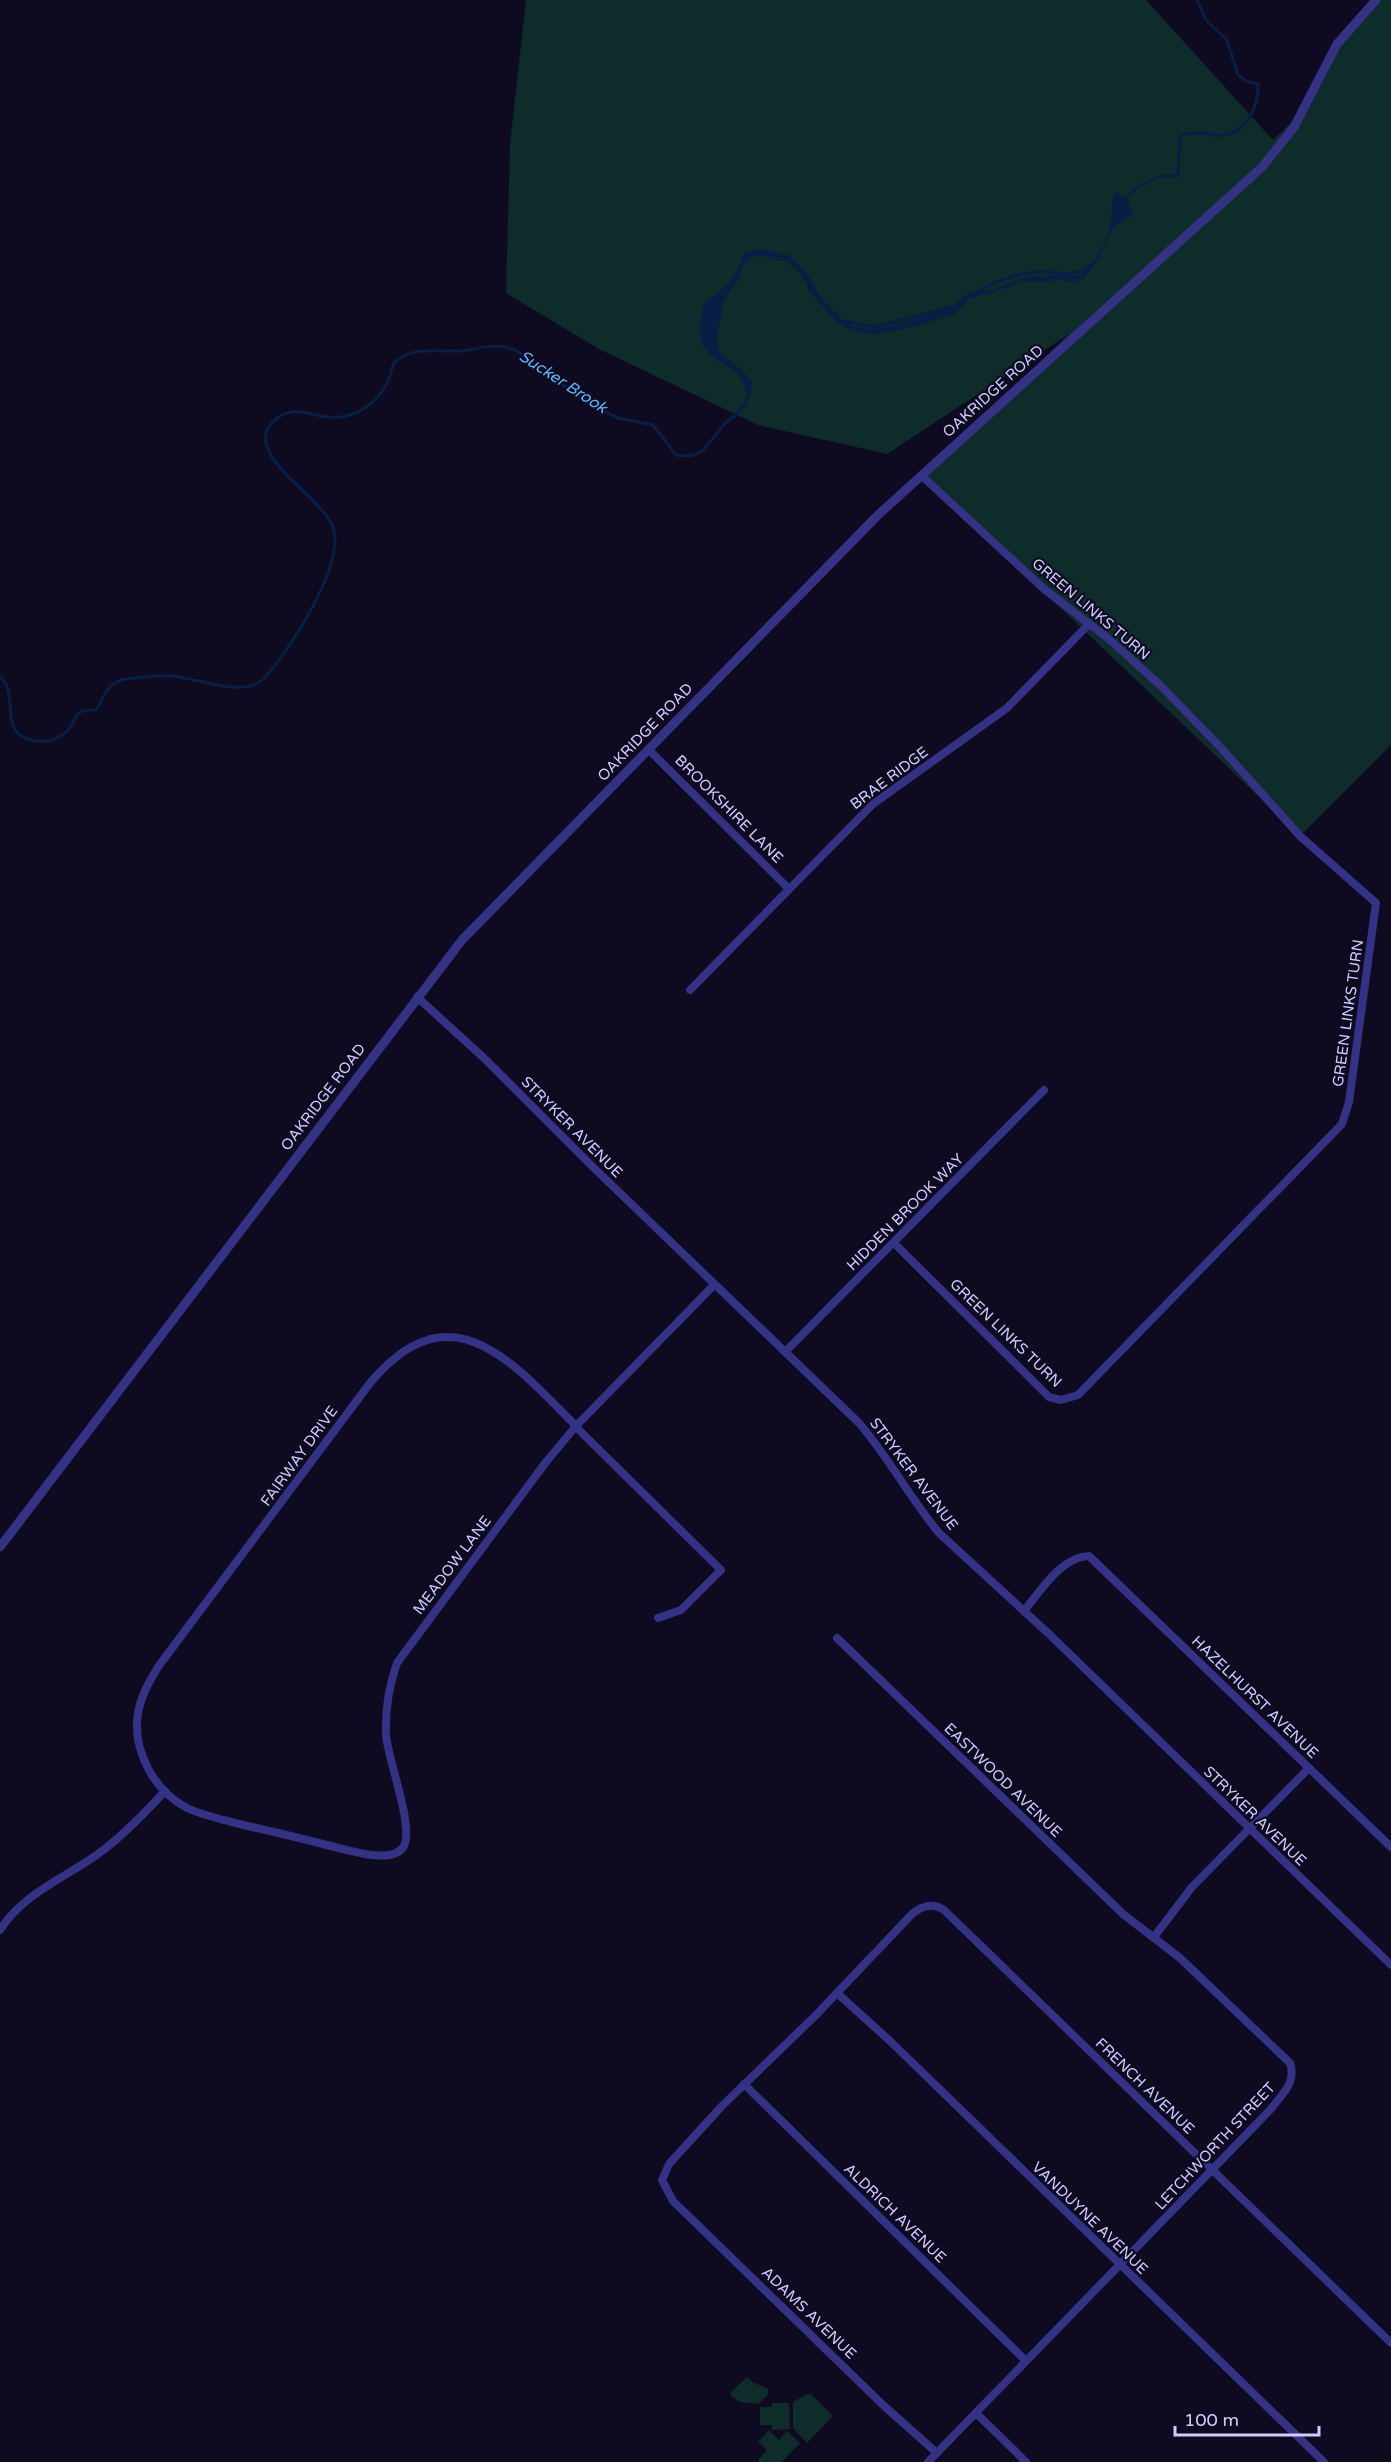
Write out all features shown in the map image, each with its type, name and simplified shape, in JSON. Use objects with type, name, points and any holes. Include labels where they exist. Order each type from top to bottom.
[{"type":"street","name":"OAKRIDGE ROAD","points":[[0,1547],[462,940],[850,543],[1262,167],[1294,127],[1337,44],[1376,0]]},
{"type":"street","name":"GREEN LINKS TURN","points":[[894,1243],[1049,1397],[1061,1400],[1078,1395],[1342,1124],[1349,1102],[1376,903],[1300,836],[1222,749],[1162,687],[1126,654],[1044,589],[922,476]]},
{"type":"street","name":"BRAE RIDGE","points":[[690,990],[873,804],[1007,708],[1089,624]]},
{"type":"street","name":"BROOKSHIRE LANE","points":[[649,750],[789,889]]},
{"type":"street","name":"STRYKER AVENUE","points":[[417,997],[485,1059],[874,1440],[924,1515],[939,1533],[1024,1611],[1391,1965]]},
{"type":"street","name":"HIDDEN BROOK WAY","points":[[785,1352],[1044,1090]]},
{"type":"street","name":"MEADOW LANE","points":[[325,1844],[389,1856],[398,1853],[404,1845],[405,1822],[386,1735],[390,1683],[397,1663],[518,1499],[576,1426],[714,1285]]},
{"type":"street","name":"FAIRWAY DRIVE","points":[[325,1844],[203,1814],[186,1807],[165,1791],[153,1777],[139,1744],[138,1713],[143,1692],[158,1667],[370,1383],[391,1360],[407,1348],[433,1339],[451,1338],[474,1342],[500,1354],[722,1570],[681,1610],[658,1618]]},
{"type":"street","name":"HAZELHURST AVENUE","points":[[1024,1611],[1062,1567],[1072,1559],[1089,1556],[1391,1847]]},
{"type":"street","name":"EASTWOOD AVENUE","points":[[837,1638],[1123,1914],[1154,1937]]},
{"type":"street","points":[[1154,1937],[1184,1896],[1309,1768]]},
{"type":"street","points":[[0,1929],[17,1907],[99,1853],[131,1826],[165,1791]]},
{"type":"street","name":"FRENCH AVENUE","points":[[837,1994],[919,1909],[931,1905],[939,1907],[1391,2343]]},
{"type":"street","name":"LETCHWORTH STREET","points":[[928,2462],[1270,2110],[1290,2085],[1293,2070],[1290,2063],[1180,1958],[1154,1937]]},
{"type":"street","points":[[744,2084],[837,1994]]},
{"type":"street","name":"VANDUYNE AVENUE","points":[[837,1994],[890,2041],[1324,2462]]},
{"type":"street","name":"ADAMS AVENUE","points":[[744,2084],[669,2164],[662,2180],[666,2190],[673,2201],[695,2223],[937,2453]]},
{"type":"street","name":"ALDRICH AVENUE","points":[[744,2084],[1026,2361]]},
{"type":"street","points":[[976,2413],[1026,2462]]},
{"type":"green space","points":[[526,0],[1146,0],[1273,140],[1302,112],[1341,39],[1378,0],[1391,0],[1391,745],[1300,836],[922,476],[1069,334],[887,454],[758,425],[599,349],[506,293],[510,144]]},
{"type":"green space","points":[[747,2377],[768,2389],[768,2395],[758,2404],[740,2402],[730,2395]]},
{"type":"green space","points":[[810,2393],[833,2416],[807,2443],[793,2428],[793,2402]]},
{"type":"green space","points":[[772,2403],[789,2403],[790,2429],[772,2430],[772,2425],[760,2425],[760,2407],[772,2407]]},
{"type":"green space","points":[[769,2430],[779,2440],[787,2431],[800,2443],[782,2462],[760,2462],[758,2460],[767,2450],[758,2442]]},
{"type":"water","points":[[1115,192],[1127,199],[1131,216],[1116,225],[1099,259],[1083,279],[1071,282],[1060,279],[1046,282],[1024,281],[970,298],[955,314],[878,334],[851,331],[835,320],[810,292],[801,274],[787,261],[761,255],[748,259],[743,265],[740,276],[722,305],[717,338],[721,352],[752,381],[751,393],[746,391],[741,379],[734,371],[715,358],[701,340],[700,324],[704,303],[725,287],[734,276],[745,252],[764,249],[796,262],[808,275],[822,299],[845,322],[867,329],[891,326],[952,308],[968,293],[976,290],[988,291],[1028,276],[1046,277],[1061,274],[1071,277],[1080,275],[1095,259],[1106,240]]},
{"type":"waterway","name":"Sucker Brook","points":[[1123,201],[1139,186],[1159,177],[1178,175],[1180,137],[1193,133],[1226,135],[1235,132],[1248,120],[1256,103],[1258,84],[1246,81],[1238,75],[1227,40],[1206,20],[1197,0]]},
{"type":"waterway","name":"Sucker Brook","points":[[769,252],[789,257],[795,263]]},
{"type":"waterway","name":"Sucker Brook","points":[[979,291],[1022,274],[1037,272],[1071,274],[1091,265]]},
{"type":"waterway","name":"Sucker Brook","points":[[843,321],[873,327],[952,307],[960,302]]},
{"type":"waterway","name":"Sucker Brook","points":[[0,677],[6,683],[13,726],[25,738],[38,741],[51,740],[62,735],[82,711],[96,710],[108,689],[121,680],[171,676],[244,687],[254,685],[263,679],[287,649],[313,607],[331,562],[335,543],[333,527],[326,516],[272,457],[267,445],[267,430],[280,416],[288,412],[332,417],[356,413],[381,393],[395,362],[401,357],[417,352],[461,351],[495,346],[515,350],[550,377],[608,413],[618,418],[653,425],[676,455],[685,456],[698,453],[707,446],[726,423],[742,409],[749,391]]}]
